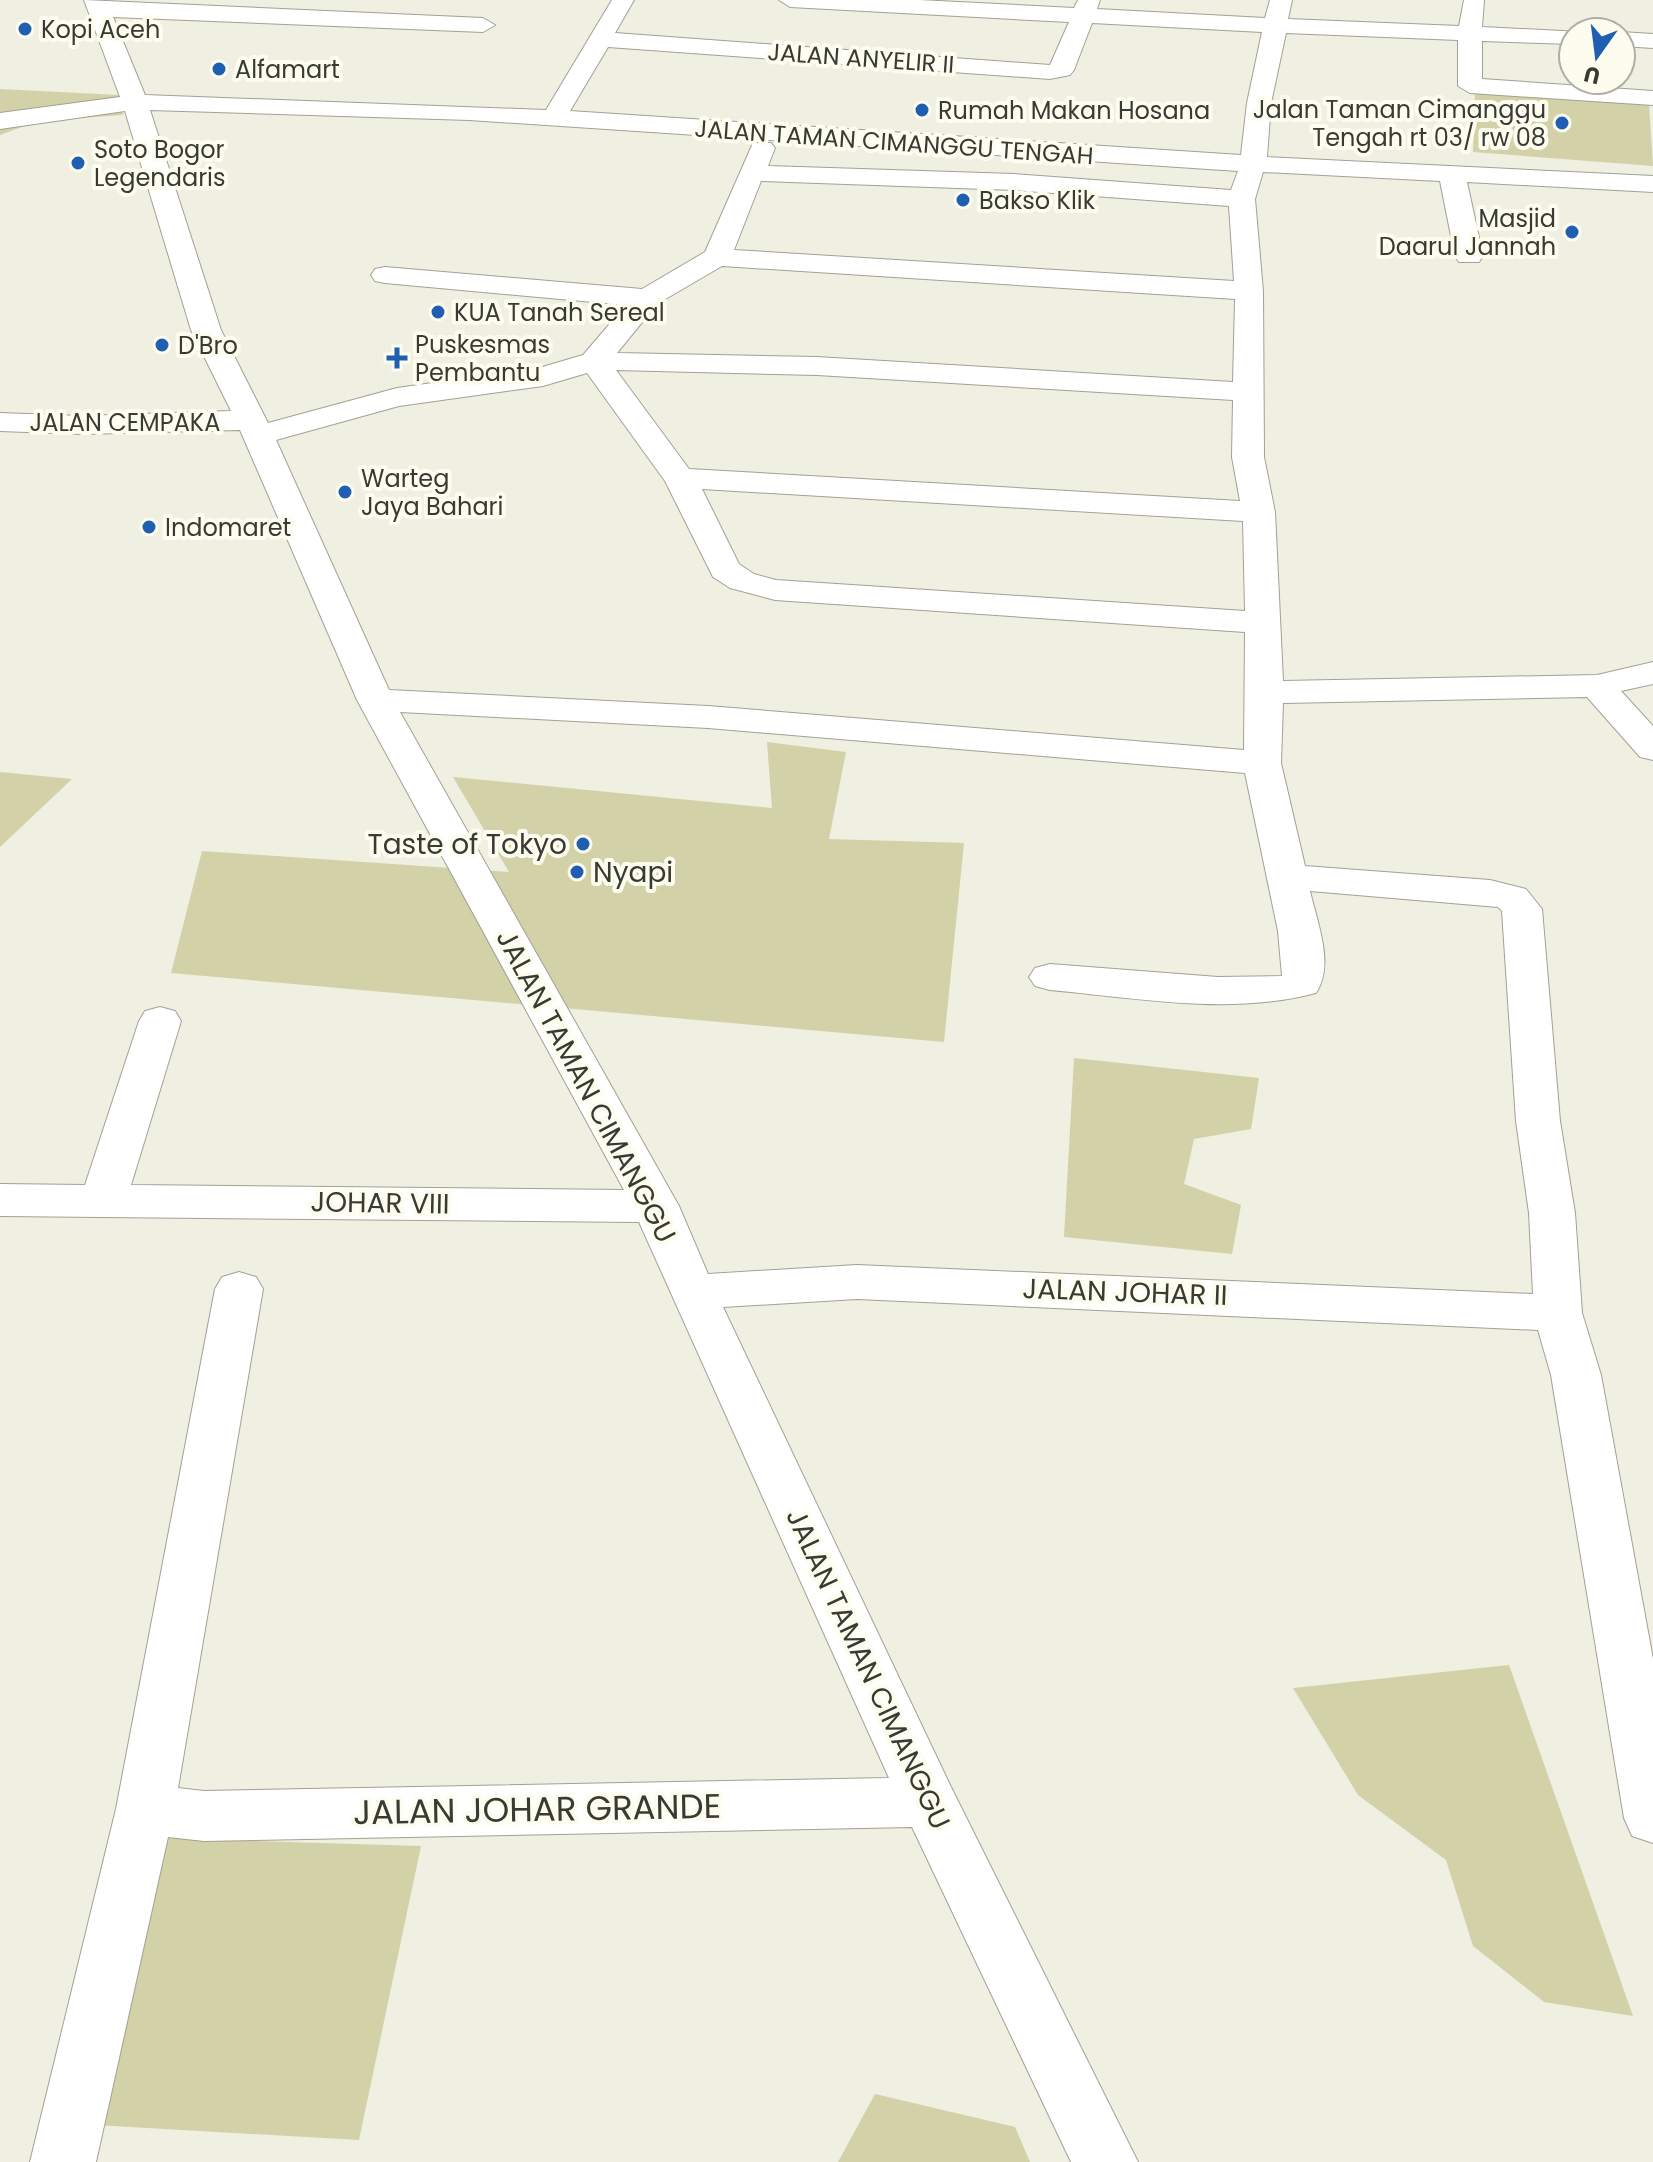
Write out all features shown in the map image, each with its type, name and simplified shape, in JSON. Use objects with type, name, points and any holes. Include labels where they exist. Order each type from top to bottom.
[{"type":"street","points":[[555,116],[623,0]]},
{"type":"street","points":[[790,0],[1086,8],[1277,26],[1470,30],[1557,36]]},
{"type":"street","points":[[1050,977],[1236,990],[1287,990],[1301,984],[1304,968],[1262,763],[1265,692],[1259,512],[1248,457],[1249,291],[1242,199],[1253,163],[1259,103],[1281,0]]},
{"type":"street","points":[[1475,0],[1470,30],[1470,86],[1653,98]]},
{"type":"street","points":[[97,5],[483,25]]},
{"type":"street","name":"JALAN TAMAN CIMANGGU","points":[[97,5],[135,102],[206,330],[254,428],[375,700],[656,1206],[692,1292],[929,1802],[1105,2162]]},
{"type":"street","name":"JALAN ANYELIR II","points":[[602,39],[1050,72],[1061,70],[1065,65],[1086,8]]},
{"type":"street","name":"JALAN TAMAN CIMANGGU TENGAH","points":[[0,121],[135,102],[555,116],[768,135],[1452,176],[1653,184]]},
{"type":"street","points":[[717,257],[768,135]]},
{"type":"street","points":[[752,173],[1014,182],[1242,199]]},
{"type":"street","points":[[1452,176],[1469,256]]},
{"type":"street","points":[[594,361],[647,298],[717,257],[1249,291]]},
{"type":"street","points":[[385,275],[647,298]]},
{"type":"street","points":[[594,361],[817,366],[1247,392]]},
{"type":"street","points":[[594,361],[680,478],[725,570],[757,586],[854,596],[1261,623]]},
{"type":"street","name":"JALAN CEMPAKA","points":[[0,422],[254,428],[397,397],[543,377],[594,361]]},
{"type":"street","points":[[680,478],[1259,512]]},
{"type":"street","points":[[1265,692],[1597,686],[1653,673]]},
{"type":"street","points":[[1597,686],[1653,749]]},
{"type":"street","points":[[375,700],[464,702],[914,733],[1262,763]]},
{"type":"street","points":[[1285,877],[1490,892],[1512,898],[1522,909],[1538,1121],[1552,1213],[1558,1313],[1576,1375],[1653,1818]]},
{"type":"street","points":[[103,1200],[160,1021]]},
{"type":"street","name":"JOHAR VIII","points":[[0,1200],[656,1206]]},
{"type":"street","name":"JALAN JOHAR II","points":[[692,1292],[857,1282],[1558,1313]]},
{"type":"street","points":[[63,2162],[145,1809],[239,1289]]},
{"type":"street","name":"JALAN JOHAR GRANDE","points":[[145,1809],[204,1816],[929,1802]]},
{"type":"shaded area","points":[[0,89],[118,95],[123,115],[38,121],[0,135]]},
{"type":"shaded area","name":"Jalan Taman Cimanggu Tengah rt 03/ rw 08","points":[[1475,92],[1649,105],[1653,166],[1473,152]]},
{"type":"shaded area","points":[[767,742],[846,752],[829,839],[964,843],[944,1042],[171,973],[202,851],[509,872],[453,777],[772,808]]},
{"type":"shaded area","points":[[0,772],[72,779],[0,847]]},
{"type":"shaded area","points":[[1074,1058],[1259,1078],[1251,1129],[1194,1139],[1184,1184],[1241,1205],[1232,1254],[1064,1237]]},
{"type":"shaded area","points":[[1509,1665],[1633,2016],[1544,2002],[1473,1946],[1446,1860],[1358,1795],[1293,1688]]},
{"type":"shaded area","points":[[157,1838],[421,1846],[359,2140],[78,2124]]},
{"type":"shaded area","points":[[875,2094],[1015,2127],[1030,2162],[838,2162]]},
{"type":"place","name":"Kopi Aceh","points":[[25,29]]},
{"type":"place","name":"Alfamart","points":[[219,69]]},
{"type":"place","name":"Rumah Makan Hosana","points":[[922,110]]},
{"type":"place","name":"Jalan Taman Cimanggu Tengah rt 03/ rw 08","points":[[1562,123]]},
{"type":"place","name":"Soto Bogor Legendaris","points":[[78,163]]},
{"type":"place","name":"Bakso Klik","points":[[963,200]]},
{"type":"place","name":"Masjid Daarul Jannah","points":[[1572,232]]},
{"type":"place","name":"KUA Tanah Sereal","points":[[438,312]]},
{"type":"place","name":"D'Bro","points":[[162,345]]},
{"type":"place","name":"Puskesmas Pembantu","points":[[397,358]]},
{"type":"place","name":"Warteg Jaya Bahari","points":[[345,492]]},
{"type":"place","name":"Indomaret","points":[[149,527]]},
{"type":"place","name":"Taste of Tokyo","points":[[583,844]]},
{"type":"place","name":"Nyapi","points":[[577,872]]}]
